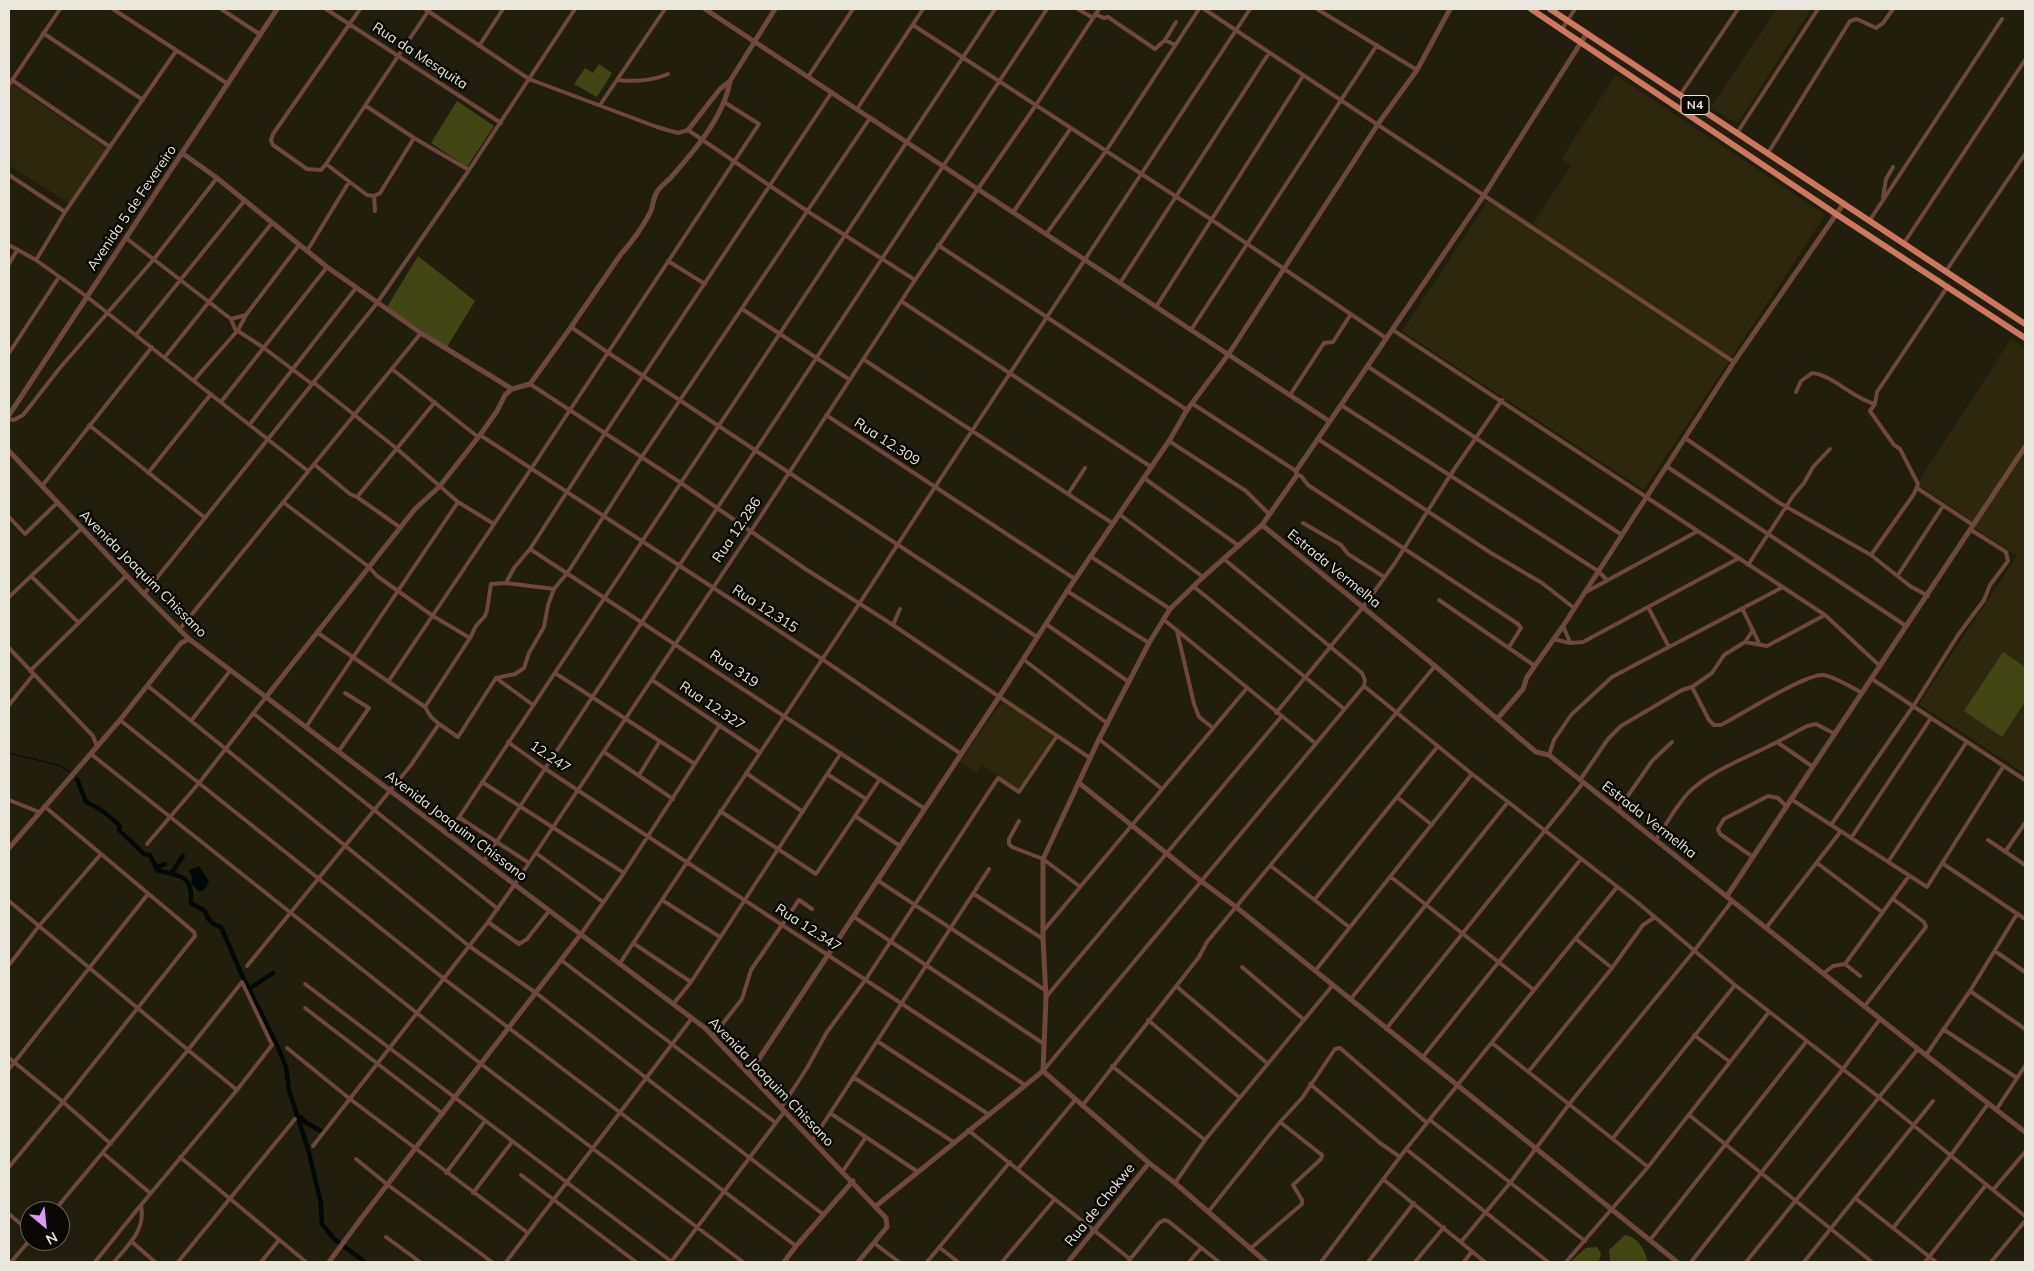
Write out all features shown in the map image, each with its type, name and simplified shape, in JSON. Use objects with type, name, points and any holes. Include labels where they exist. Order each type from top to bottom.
[{"type":"highway","name":"N4","points":[[1531,9],[1836,214],[2025,338]]},
{"type":"highway","name":"N4","points":[[1550,9],[2025,324]]},
{"type":"street","points":[[9,85],[60,9]]},
{"type":"street","points":[[113,9],[228,84]]},
{"type":"street","points":[[221,9],[260,35]]},
{"type":"street","name":"Rua da Mesquita","points":[[326,9],[500,123]]},
{"type":"street","points":[[360,9],[273,134],[271,140],[273,145],[307,169],[321,170],[326,164],[366,106],[428,9],[529,79],[678,132],[688,130],[720,89],[730,81]]},
{"type":"street","points":[[479,46],[503,9]]},
{"type":"street","points":[[144,594],[377,303],[469,170],[574,10],[568,9]]},
{"type":"street","points":[[600,105],[665,9]]},
{"type":"street","points":[[147,844],[199,782],[415,509],[439,487],[497,411],[505,395],[512,388],[530,384],[572,327],[620,254],[630,244],[651,212],[657,192],[672,177],[701,140],[724,102],[730,81],[775,9]]},
{"type":"street","points":[[808,77],[853,9]]},
{"type":"street","points":[[857,110],[923,9]]},
{"type":"street","points":[[448,834],[995,9]]},
{"type":"street","points":[[484,861],[519,805],[1047,9]]},
{"type":"street","points":[[1078,9],[1094,16],[1108,17],[1155,49],[1165,40],[1176,22]]},
{"type":"street","name":"Rua 12.286","points":[[313,1146],[498,909],[626,720],[915,280],[1036,105],[1099,9]]},
{"type":"street","points":[[1047,233],[1106,151],[1199,9]]},
{"type":"street","points":[[1204,9],[1734,362]]},
{"type":"street","points":[[620,963],[859,604],[1250,9]]},
{"type":"street","points":[[1317,9],[1417,70]]},
{"type":"street","points":[[749,1074],[925,810],[1036,637],[1169,441],[1187,410],[1228,355],[1282,269],[1378,124],[1417,70],[1450,9]]},
{"type":"street","points":[[1562,29],[1575,9]]},
{"type":"street","points":[[1680,95],[1738,9]]},
{"type":"street","points":[[1737,133],[1818,9]]},
{"type":"street","points":[[1768,152],[1850,21],[1857,19],[1876,28],[1883,23],[1893,9]]},
{"type":"street","points":[[709,10],[857,110],[1014,211],[1329,421]]},
{"type":"street","name":"Avenida 5 de Fevereiro","points":[[9,415],[276,11]]},
{"type":"street","points":[[1870,220],[2002,18]]},
{"type":"street","points":[[912,25],[1212,220],[1386,338]]},
{"type":"street","points":[[44,33],[143,100]]},
{"type":"street","points":[[1266,1262],[1043,1071],[1046,997],[1043,939],[1044,859],[1099,739],[1163,619],[1170,609],[1203,576],[1262,525],[1329,421],[1484,195],[1587,34]]},
{"type":"street","points":[[1165,40],[1175,45]]},
{"type":"street","points":[[1191,330],[1246,243],[1377,46]]},
{"type":"street","points":[[36,260],[65,212],[176,51]]},
{"type":"street","points":[[1120,283],[1269,53]]},
{"type":"street","points":[[1904,243],[2025,60]]},
{"type":"street","points":[[617,80],[641,81],[659,78],[668,74]]},
{"type":"street","points":[[1156,307],[1303,76]]},
{"type":"street","points":[[12,80],[110,147]]},
{"type":"street","points":[[506,583],[514,568],[530,549],[832,92]]},
{"type":"street","points":[[388,682],[759,124],[724,102]]},
{"type":"street","points":[[366,106],[414,138],[469,170]]},
{"type":"street","points":[[318,633],[425,707],[431,717],[458,737],[496,678],[515,674],[524,668],[529,653],[544,627],[548,605],[554,589],[568,572],[641,458],[870,118]]},
{"type":"street","points":[[1014,211],[1071,128]]},
{"type":"street","points":[[688,130],[807,211],[915,280]]},
{"type":"street","points":[[326,164],[367,195],[374,196],[380,192],[414,138]]},
{"type":"street","points":[[182,153],[245,200],[326,267],[420,334],[512,388]]},
{"type":"street","points":[[1946,271],[2025,154]]},
{"type":"street","points":[[1883,200],[1886,180],[1893,167]]},
{"type":"street","points":[[9,175],[65,212]]},
{"type":"street","points":[[9,419],[14,420],[23,415],[59,369],[154,259],[217,178]]},
{"type":"street","points":[[307,251],[349,182]]},
{"type":"street","points":[[374,196],[375,211]]},
{"type":"street","points":[[136,335],[245,200]]},
{"type":"street","points":[[1497,719],[1523,689],[1527,677],[1563,626],[1645,496],[1734,362],[1844,203]]},
{"type":"street","points":[[165,357],[272,223]]},
{"type":"street","points":[[126,238],[210,302],[230,320],[232,327],[264,348],[355,416],[396,448],[458,502],[494,524]]},
{"type":"street","points":[[9,245],[36,260],[86,296],[152,346],[308,471]]},
{"type":"street","points":[[194,380],[238,330],[246,315],[299,245]]},
{"type":"street","points":[[938,246],[1187,410]]},
{"type":"street","points":[[9,264],[17,250]]},
{"type":"street","points":[[668,261],[705,284]]},
{"type":"street","points":[[221,402],[326,267]]},
{"type":"street","points":[[9,353],[59,277]]},
{"type":"street","points":[[1871,555],[1918,484],[1900,449],[1894,445],[1870,411],[1875,404],[1877,392],[1948,286]]},
{"type":"street","points":[[250,424],[356,288]]},
{"type":"street","points":[[901,301],[1150,467]]},
{"type":"street","points":[[742,309],[850,380]]},
{"type":"street","points":[[1290,395],[1324,342],[1332,342],[1351,314]]},
{"type":"street","points":[[230,320],[246,315]]},
{"type":"street","points":[[572,327],[1036,637]]},
{"type":"street","points":[[1393,330],[1502,400],[1825,615],[1880,666]]},
{"type":"street","points":[[162,667],[179,641],[180,631],[420,334]]},
{"type":"street","points":[[42,486],[152,346]]},
{"type":"street","points":[[863,359],[1112,523]]},
{"type":"street","points":[[1367,366],[1622,535]]},
{"type":"street","name":"Rua 12.315","points":[[392,369],[479,436],[822,659],[961,754]]},
{"type":"street","points":[[1796,392],[1801,381],[1812,373],[1821,374],[1864,402],[1875,404]]},
{"type":"street","points":[[530,384],[681,483],[859,604],[894,625],[1090,758]]},
{"type":"street","points":[[148,473],[211,394]]},
{"type":"street","points":[[1276,713],[1363,607],[1502,400]]},
{"type":"street","points":[[357,497],[435,402]]},
{"type":"street","points":[[1193,404],[1301,476],[1308,485],[1518,624],[1521,628],[1520,632],[1509,647]]},
{"type":"street","points":[[1341,404],[1598,571],[1607,580]]},
{"type":"street","name":"Rua 12.309","points":[[826,415],[1075,579]]},
{"type":"street","points":[[89,425],[204,517]]},
{"type":"street","points":[[1685,438],[1754,486],[1871,555],[1910,586],[1928,596]]},
{"type":"street","points":[[1318,439],[1542,583],[1574,608]]},
{"type":"street","points":[[1169,441],[1246,490],[1269,514]]},
{"type":"street","points":[[1727,896],[1906,626],[1928,596],[2025,446]]},
{"type":"street","points":[[1748,565],[1818,460],[1830,449]]},
{"type":"street","name":"Avenida Joaquim Chissano","points":[[9,451],[180,631],[230,671],[674,1003],[713,1036],[812,1141],[844,1171],[888,1221],[888,1227],[874,1243]]},
{"type":"street","points":[[314,464],[350,494],[401,528]]},
{"type":"street","points":[[1666,466],[1906,626]]},
{"type":"street","points":[[1068,494],[1085,468]]},
{"type":"street","points":[[1144,478],[1239,546]]},
{"type":"street","points":[[1831,825],[1914,705],[1958,635],[1984,600],[1990,585],[2008,561],[2006,552],[1917,488]]},
{"type":"street","points":[[283,502],[369,567],[377,576],[433,616],[470,638]]},
{"type":"street","points":[[306,727],[458,502]]},
{"type":"street","points":[[9,517],[25,534],[57,503]]},
{"type":"street","points":[[1898,575],[1944,506]]},
{"type":"street","points":[[1119,514],[1203,576]]},
{"type":"street","points":[[1304,523],[1341,545],[1348,554],[1384,577]]},
{"type":"street","name":"Estrada Vermelha","points":[[1262,525],[1435,666],[1536,752],[1549,755],[1824,973],[1864,1007],[2025,1132]]},
{"type":"street","points":[[9,597],[82,528]]},
{"type":"street","points":[[1584,593],[1698,531]]},
{"type":"street","name":"Rua 319","points":[[530,549],[568,572],[925,810]]},
{"type":"street","points":[[1090,556],[1170,609]]},
{"type":"street","points":[[1553,639],[1570,643],[1583,642],[1739,558]]},
{"type":"street","points":[[876,1206],[1043,1071],[1343,708],[1364,686],[1365,680],[1362,673],[1224,559]]},
{"type":"street","points":[[31,576],[79,623]]},
{"type":"street","points":[[9,705],[32,672],[126,576]]},
{"type":"street","points":[[425,707],[476,626],[485,616],[491,584],[506,583],[554,589]]},
{"type":"street","points":[[1193,586],[1343,708]]},
{"type":"street","points":[[9,587],[14,592]]},
{"type":"street","points":[[1549,755],[1554,740],[1571,715],[1612,677],[1783,587]]},
{"type":"street","points":[[1067,591],[1149,643]]},
{"type":"street","points":[[1439,600],[1535,666]]},
{"type":"street","points":[[1648,608],[1669,647]]},
{"type":"street","points":[[1742,608],[1760,645]]},
{"type":"street","points":[[894,625],[900,609]]},
{"type":"street","points":[[1745,642],[1767,646],[1825,615]]},
{"type":"street","points":[[1163,619],[1314,743]]},
{"type":"street","points":[[1046,624],[1129,682]]},
{"type":"street","points":[[1563,626],[1570,643]]},
{"type":"street","points":[[1386,1029],[1545,830],[1581,781],[1608,738],[1621,726],[1667,698],[1692,687],[1712,673],[1724,655],[1745,642],[1753,630]]},
{"type":"street","points":[[1177,631],[1194,704],[1199,717],[1213,728]]},
{"type":"street","points":[[9,848],[120,720],[181,643],[190,639]]},
{"type":"street","points":[[9,648],[93,736],[96,748]]},
{"type":"street","points":[[1023,659],[1108,724]]},
{"type":"street","points":[[1082,1106],[1199,957],[1207,942],[1435,666]]},
{"type":"street","points":[[191,721],[230,671]]},
{"type":"street","points":[[555,673],[695,764]]},
{"type":"street","points":[[1692,687],[1709,720],[1714,725],[1721,725],[1780,692],[1810,678],[1823,675],[1862,693]]},
{"type":"street","points":[[496,678],[534,705]]},
{"type":"street","points":[[1872,679],[1914,705],[1966,743],[2025,780]]},
{"type":"street","name":"Rua 12.327","points":[[652,680],[759,752]]},
{"type":"street","points":[[148,686],[470,946],[536,993],[824,1214]]},
{"type":"street","points":[[1364,686],[2025,1216]]},
{"type":"street","points":[[1043,932],[1051,919],[1247,688]]},
{"type":"street","points":[[338,752],[369,708],[344,693]]},
{"type":"street","points":[[253,713],[498,909]]},
{"type":"street","points":[[1046,997],[1281,717]]},
{"type":"street","points":[[1851,838],[1931,718]]},
{"type":"street","points":[[120,720],[443,978],[796,1246]]},
{"type":"street","points":[[247,966],[320,879],[411,765],[439,724]]},
{"type":"street","points":[[1656,840],[1680,803],[1699,784],[1722,770],[1808,726],[1816,724],[1835,734]]},
{"type":"street","points":[[330,1262],[581,934],[624,873],[720,725]]},
{"type":"street","points":[[93,736],[96,738],[106,736]]},
{"type":"street","points":[[305,984],[671,1262],[776,1123],[827,1032],[866,980],[998,778],[1019,792],[1057,736]]},
{"type":"street","points":[[1099,739],[1162,789]]},
{"type":"street","points":[[639,775],[660,741]]},
{"type":"street","name":"12.247","points":[[508,742],[544,768],[578,789]]},
{"type":"street","points":[[1618,810],[1652,761],[1672,742]]},
{"type":"street","points":[[1776,742],[1813,767]]},
{"type":"street","points":[[1888,862],[1966,743]]},
{"type":"street","points":[[1315,900],[1438,746]]},
{"type":"street","points":[[604,752],[673,799]]},
{"type":"street","points":[[674,1003],[691,982],[840,753]]},
{"type":"street","points":[[91,754],[481,1064],[592,1150],[698,1226],[743,1262]]},
{"type":"street","points":[[1791,799],[1927,887],[2003,767]]},
{"type":"street","points":[[746,773],[803,812]]},
{"type":"street","points":[[828,774],[866,799]]},
{"type":"street","points":[[1315,971],[1472,774]]},
{"type":"street","points":[[720,811],[816,874],[880,779]]},
{"type":"street","points":[[482,782],[624,873]]},
{"type":"street","points":[[1078,783],[1168,852],[1201,881],[1236,907],[1676,1262]]},
{"type":"street","name":"Rua 12.347","points":[[578,789],[1025,1085]]},
{"type":"street","points":[[1753,857],[1720,834],[1718,829],[1724,819],[1768,796],[1778,798],[1787,806]]},
{"type":"street","points":[[1397,797],[1432,825]]},
{"type":"street","points":[[9,800],[39,812]]},
{"type":"street","points":[[1350,1000],[1508,802]]},
{"type":"street","points":[[9,1167],[64,1102],[195,936],[194,932],[44,806]]},
{"type":"street","points":[[855,816],[900,846]]},
{"type":"street","points":[[460,818],[529,863]]},
{"type":"street","points":[[1019,821],[1009,839],[1009,844],[1012,847],[1044,859],[1079,886]]},
{"type":"street","points":[[2005,852],[2025,823]]},
{"type":"street","points":[[1766,928],[1841,832]]},
{"type":"street","points":[[1988,840],[2025,865]]},
{"type":"street","points":[[536,853],[603,902]]},
{"type":"street","points":[[9,965],[39,926],[100,854]]},
{"type":"street","points":[[1422,1058],[1581,859]]},
{"type":"street","points":[[1817,863],[1882,912]]},
{"type":"street","points":[[1942,863],[2025,919]]},
{"type":"street","points":[[1271,866],[1349,927]]},
{"type":"street","points":[[812,1141],[900,1002],[952,928],[989,869]]},
{"type":"street","points":[[1824,973],[1833,966],[1846,964],[1909,876]]},
{"type":"street","points":[[1391,878],[1534,990]]},
{"type":"street","points":[[877,880],[1045,990]]},
{"type":"street","points":[[1321,1262],[1382,1179],[1617,887]]},
{"type":"street","points":[[9,1069],[148,894]]},
{"type":"street","points":[[974,894],[1043,939]]},
{"type":"street","points":[[1864,1007],[1926,927],[1924,922],[1892,899]]},
{"type":"street","points":[[662,900],[720,937]]},
{"type":"street","points":[[713,1036],[742,999],[751,970],[799,900],[812,909]]},
{"type":"street","points":[[9,901],[237,1090]]},
{"type":"street","points":[[1461,1242],[1510,1183],[1570,1103],[1694,951],[1732,901]]},
{"type":"street","points":[[488,922],[518,944],[527,939],[549,911]]},
{"type":"street","points":[[1926,1055],[1970,991],[2017,914]]},
{"type":"street","points":[[854,917],[1044,1044]]},
{"type":"street","points":[[1529,1071],[1612,968],[1643,925],[1655,918]]},
{"type":"street","points":[[1576,939],[1612,968]]},
{"type":"street","points":[[633,943],[691,982]]},
{"type":"street","points":[[1995,952],[2025,972]]},
{"type":"street","points":[[561,960],[673,1043],[776,1123]]},
{"type":"street","points":[[1846,964],[1860,976]]},
{"type":"street","points":[[1242,967],[1303,1020]]},
{"type":"street","points":[[62,1201],[242,982],[272,1045],[95,1262]]},
{"type":"street","points":[[1613,1138],[1735,985]]},
{"type":"street","points":[[1176,986],[1267,1063]]},
{"type":"street","points":[[1175,1183],[1205,1140],[1332,986]]},
{"type":"street","points":[[1970,991],[2025,1029]]},
{"type":"street","points":[[306,1008],[443,1114]]},
{"type":"street","points":[[1566,1262],[1648,1167],[1769,1012]]},
{"type":"street","points":[[506,1262],[692,1018]]},
{"type":"street","points":[[1690,1262],[1844,1069],[1880,1019]]},
{"type":"street","points":[[1148,1020],[1240,1098]]},
{"type":"street","points":[[1943,1029],[2017,1078]]},
{"type":"street","points":[[1694,1035],[1730,1062]]},
{"type":"street","points":[[877,1041],[988,1114]]},
{"type":"street","points":[[1650,1240],[1806,1042]]},
{"type":"street","points":[[1492,1043],[1570,1103],[1648,1167]]},
{"type":"street","points":[[287,1048],[350,1099],[528,1233]]},
{"type":"street","points":[[1208,1212],[1300,1100],[1335,1049],[1340,1048],[1428,1122],[1585,1241]]},
{"type":"street","points":[[1746,1262],[1918,1049]]},
{"type":"street","points":[[9,1058],[64,1102],[111,1144]]},
{"type":"street","points":[[1112,1066],[1205,1140]]},
{"type":"street","points":[[1996,1110],[2025,1066]]},
{"type":"street","points":[[853,1077],[955,1143]]},
{"type":"street","points":[[1310,1084],[1380,1143],[1400,1157]]},
{"type":"street","points":[[1018,1169],[1075,1100]]},
{"type":"street","points":[[1804,1262],[1934,1101]]},
{"type":"street","points":[[1892,1228],[1951,1155],[1988,1104]]},
{"type":"street","points":[[830,1113],[918,1172]]},
{"type":"street","points":[[1689,1115],[1762,1172],[1866,1260],[1872,1262]]},
{"type":"street","points":[[178,1262],[295,1119]]},
{"type":"street","points":[[446,1172],[485,1121]]},
{"type":"street","points":[[1250,1249],[1302,1204],[1302,1200],[1293,1185],[1322,1157],[1322,1155],[1280,1122]]},
{"type":"street","points":[[968,1130],[1094,1229],[1129,1261],[1159,1223],[1164,1220],[1168,1221],[1219,1262]]},
{"type":"street","points":[[844,1171],[866,1137]]},
{"type":"street","points":[[473,1192],[512,1142]]},
{"type":"street","points":[[1406,1149],[1548,1262]]},
{"type":"street","points":[[1994,1190],[2025,1152]]},
{"type":"street","points":[[103,1153],[150,1193]]},
{"type":"street","points":[[180,1158],[306,1262]]},
{"type":"street","points":[[356,1159],[492,1262]]},
{"type":"street","points":[[927,1262],[1010,1162]]},
{"type":"street","name":"Rua de Chokwe","points":[[1068,1262],[1150,1163]]},
{"type":"street","points":[[521,1175],[636,1262]]},
{"type":"street","points":[[1382,1179],[1486,1262]]},
{"type":"street","points":[[786,1261],[796,1246],[853,1181]]},
{"type":"street","points":[[1925,1262],[1986,1185]]},
{"type":"street","points":[[1855,1198],[1936,1262]]},
{"type":"street","points":[[1002,1262],[1055,1199]]},
{"type":"street","points":[[1368,1262],[1414,1203]]},
{"type":"street","points":[[114,1262],[142,1225],[141,1206]]},
{"type":"street","points":[[9,1214],[20,1223]]},
{"type":"street","points":[[1991,1262],[2025,1221]]},
{"type":"street","points":[[1415,1262],[1444,1227]]},
{"type":"street","points":[[386,1237],[420,1262]]},
{"type":"street","points":[[261,1262],[279,1240]]},
{"type":"street","points":[[131,1241],[155,1262]]},
{"type":"street","points":[[858,1262],[874,1243],[900,1262]]},
{"type":"street","points":[[939,1247],[958,1262]]},
{"type":"street","points":[[1189,1262],[1201,1248]]},
{"type":"street","points":[[11,1262],[20,1251]]},
{"type":"street","points":[[1464,1262],[1472,1251]]},
{"type":"shaded area","points":[[1777,9],[1811,9],[1737,124],[1711,107]]},
{"type":"shaded area","points":[[1616,75],[1825,215],[1644,490],[1402,331],[1491,197],[1533,224],[1571,166],[1561,159]]},
{"type":"shaded area","points":[[12,84],[107,149],[69,203],[9,165],[9,89]]},
{"type":"shaded area","points":[[2011,339],[2025,348],[2025,774],[1919,704],[2017,556],[1975,528],[1968,518],[1917,484]]},
{"type":"shaded area","points":[[1002,701],[1054,737],[1019,790],[982,765],[976,773],[960,762]]},
{"type":"shaded area","points":[[199,866],[209,881],[206,888],[199,892],[191,883],[192,878],[189,870]]},
{"type":"green space","points":[[599,64],[612,73],[597,97],[574,84],[585,68],[593,73]]},
{"type":"green space","points":[[457,101],[494,126],[467,167],[431,143]]},
{"type":"green space","points":[[418,256],[475,301],[447,347],[387,307]]},
{"type":"green space","points":[[2003,652],[2025,667],[2025,702],[2002,737],[1964,711]]},
{"type":"green space","points":[[1625,1235],[1637,1241],[1645,1253],[1648,1262],[1610,1262],[1609,1250]]},
{"type":"green space","points":[[1597,1247],[1601,1253],[1599,1262],[1570,1262],[1586,1248]]},
{"type":"waterway","points":[[9,753],[58,765],[72,773]]},
{"type":"waterway","points":[[77,779],[86,802],[116,822],[120,826],[119,830],[144,854],[150,855],[157,870],[178,876],[187,881],[190,886],[191,903],[205,911],[207,917],[215,925],[221,927],[286,1067],[289,1090],[308,1149],[321,1203],[322,1224],[334,1239],[365,1262]]},
{"type":"waterway","points":[[172,872],[183,856]]},
{"type":"waterway","points":[[156,865],[158,867],[165,864]]},
{"type":"waterway","points":[[249,989],[273,973]]},
{"type":"waterway","points":[[298,1117],[301,1117],[305,1122],[321,1131]]}]
